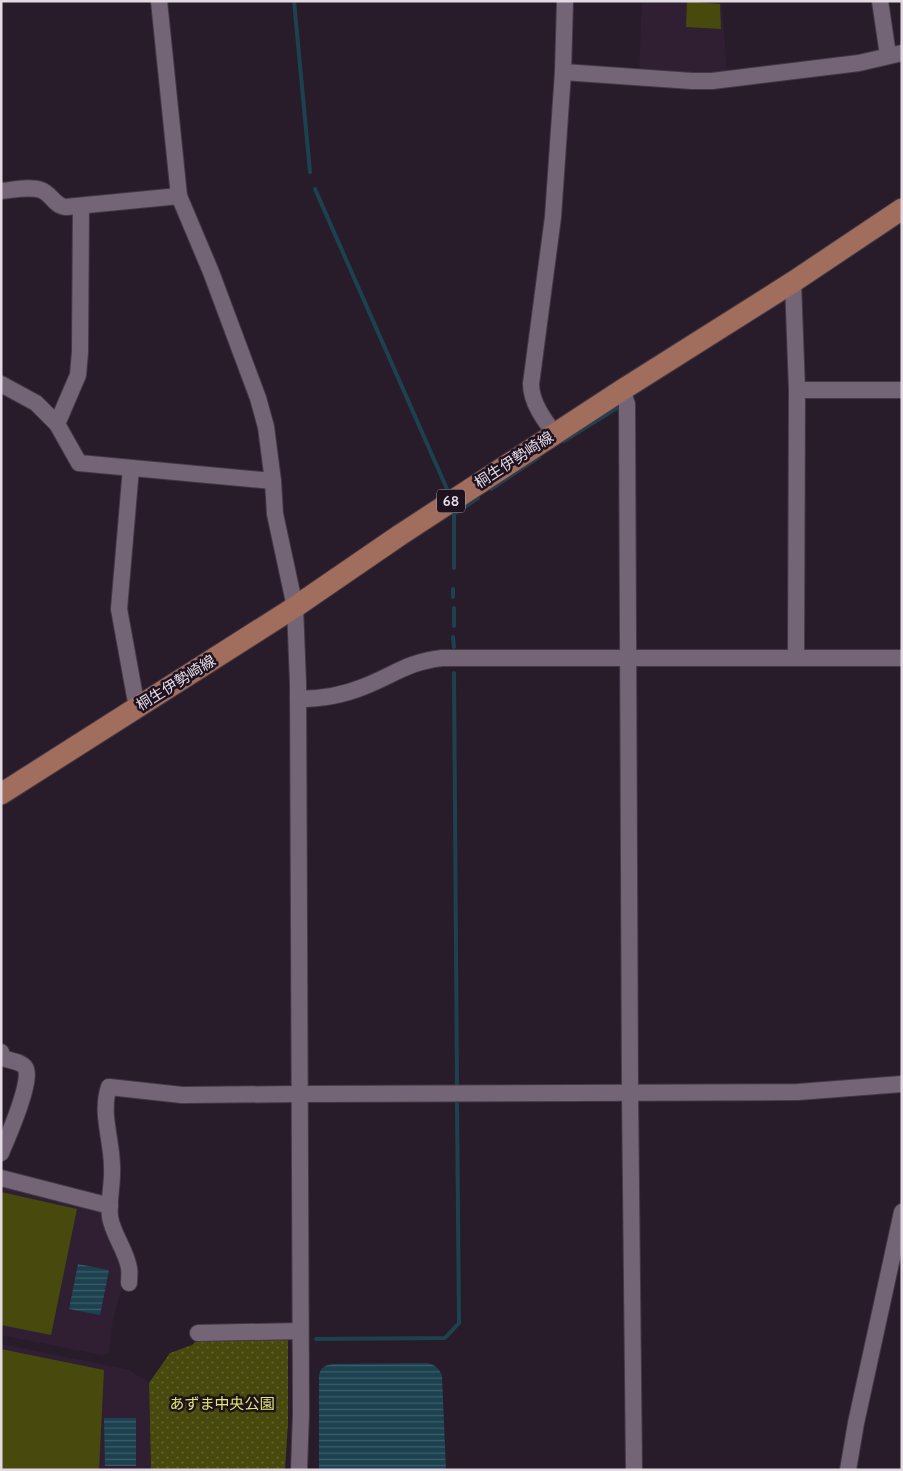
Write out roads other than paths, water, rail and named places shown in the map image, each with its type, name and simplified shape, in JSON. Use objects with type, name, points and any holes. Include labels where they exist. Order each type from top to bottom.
[{"type":"main road","name":"桐生伊勢崎線","points":[[1,794],[295,607],[400,535],[902,209]]},
{"type":"street","points":[[159,1],[179,196],[211,272],[263,414],[273,481],[275,514],[295,607],[298,699],[300,1094],[301,1413],[299,1470]]},
{"type":"street","points":[[555,434],[534,400],[531,384],[553,217],[564,72],[566,1]]},
{"type":"street","points":[[564,72],[712,81],[859,63],[895,54],[880,1]]},
{"type":"street","points":[[1,191],[38,189],[46,193],[58,205],[66,207],[179,196]]},
{"type":"street","points":[[57,424],[78,375],[80,352],[80,206]]},
{"type":"street","points":[[792,282],[797,390],[796,658]]},
{"type":"street","points":[[1,384],[36,403],[57,424],[79,463],[273,481]]},
{"type":"street","points":[[622,390],[627,404],[630,1093],[634,1470]]},
{"type":"street","points":[[797,390],[902,390]]},
{"type":"street","points":[[131,468],[119,609],[138,706]]},
{"type":"street","points":[[298,699],[322,699],[346,694],[379,680],[398,669],[428,660],[628,657],[902,658]]},
{"type":"street","points":[[1,1052],[3,1058],[20,1063],[26,1068],[27,1072],[20,1103],[1,1153]]},
{"type":"street","points":[[129,1284],[129,1267],[114,1232],[110,1206],[112,1167],[105,1097],[109,1086],[182,1095],[798,1092],[902,1084]]},
{"type":"street","points":[[1,1178],[110,1206]]},
{"type":"street","points":[[848,1470],[856,1423],[902,1212]]},
{"type":"street","points":[[198,1333],[300,1331]]},
{"type":"water","points":[[78,1264],[109,1270],[100,1315],[69,1309]]},
{"type":"water","points":[[426,1363],[436,1367],[442,1376],[446,1470],[319,1470],[319,1375],[322,1368],[333,1364]]},
{"type":"water","points":[[104,1418],[136,1418],[136,1466],[105,1466]]},
{"type":"waterway","points":[[294,1],[310,172]]},
{"type":"waterway","points":[[315,189],[447,489]]},
{"type":"waterway","points":[[564,441],[617,408]]},
{"type":"waterway","points":[[491,489],[539,457]]},
{"type":"waterway","points":[[454,568],[454,514],[478,498]]},
{"type":"waterway","points":[[453,589],[453,597]]},
{"type":"waterway","points":[[454,608],[454,626]]},
{"type":"waterway","points":[[453,637],[454,647]]},
{"type":"waterway","points":[[454,673],[457,1084]]},
{"type":"waterway","points":[[316,1339],[445,1338],[459,1323],[457,1104]]},
{"type":"park label","name":"あずま中央公園","points":[[222,1404]]}]
